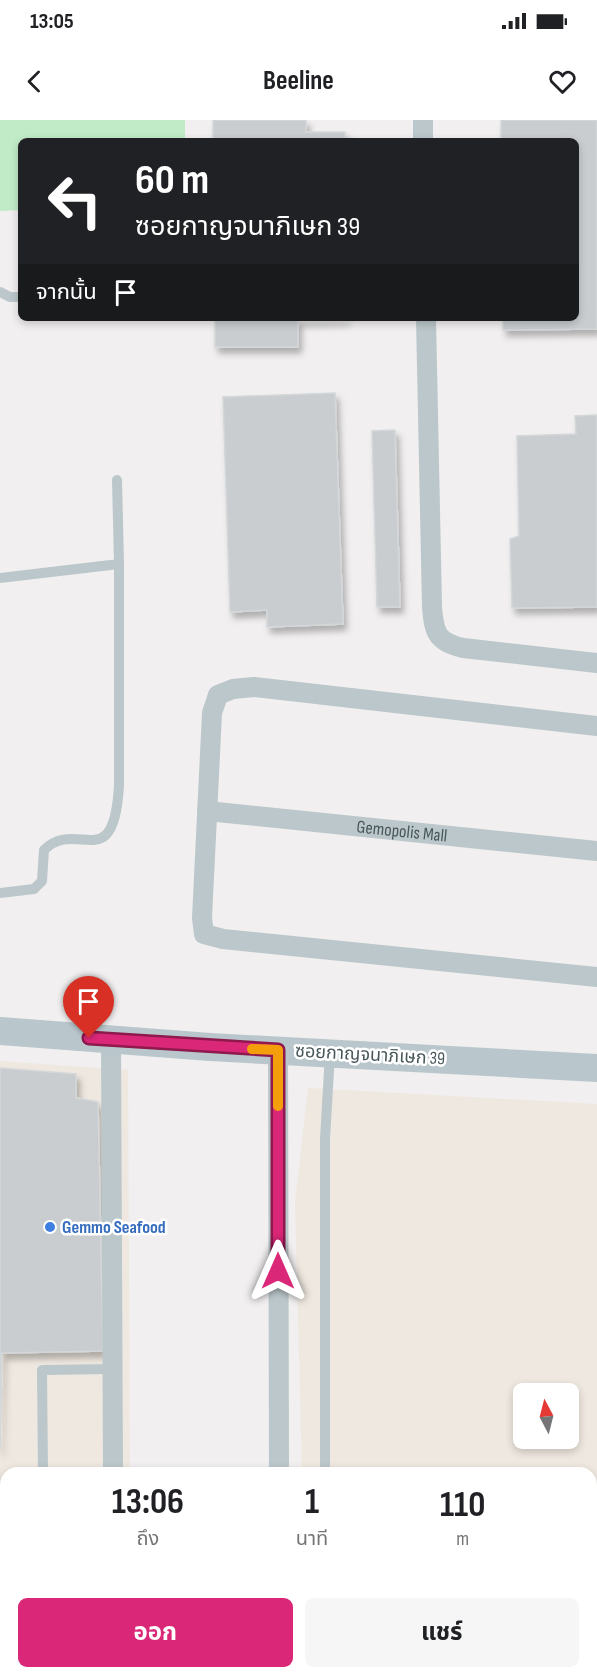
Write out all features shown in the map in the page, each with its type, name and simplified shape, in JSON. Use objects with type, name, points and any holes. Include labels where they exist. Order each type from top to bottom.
[{"type":"street","points":[[423,120],[423,138]]},
{"type":"street","points":[[426,321],[432,607],[433,624],[438,636],[446,644],[463,648],[597,663]]},
{"type":"street","points":[[597,726],[254,687],[233,689],[218,695],[212,713],[202,918],[204,934],[223,939],[597,977]]},
{"type":"street","name":"Gemopolis Mall","points":[[207,811],[597,851]]},
{"type":"street","name":"ซอยกาญจนาภิเษก 39","points":[[0,1031],[111,1040],[597,1068]]},
{"type":"street","points":[[111,1040],[113,1467]]},
{"type":"street","points":[[278,1050],[279,1467]]},
{"type":"lane","points":[[0,292],[10,297],[18,297]]},
{"type":"lane","points":[[0,893],[34,889],[42,881],[44,850],[49,845],[54,841],[99,839],[107,834],[116,819],[119,785],[117,480]]},
{"type":"lane","points":[[0,578],[119,564]]},
{"type":"lane","points":[[325,1467],[325,1139],[330,1053]]},
{"type":"lane","points":[[43,1467],[42,1370],[113,1369]]},
{"type":"shaded area","points":[[0,1061],[128,1070],[130,1467],[0,1467]]},
{"type":"shaded area","points":[[308,1088],[597,1104],[597,1467],[302,1467],[295,1201]]},
{"type":"green space","points":[[0,120],[185,120],[185,138],[18,138],[18,210],[0,211]]},
{"type":"building","points":[[213,120],[306,120],[306,132],[345,132],[345,138],[213,138]]},
{"type":"building","points":[[501,120],[597,120],[597,329],[503,330],[503,321],[579,321],[579,138],[501,138]]},
{"type":"building","points":[[215,321],[298,321],[298,347],[215,347]]},
{"type":"building","points":[[335,393],[343,624],[267,627],[267,610],[230,612],[223,397]]},
{"type":"building","points":[[597,415],[597,607],[512,608],[510,539],[519,536],[517,436],[576,434],[575,416]]},
{"type":"building","points":[[395,430],[400,607],[377,607],[372,431]]},
{"type":"building","name":"Gemmo Seafood","points":[[0,1068],[76,1074],[76,1098],[98,1102],[103,1351],[2,1353],[0,1451]]},
{"type":"slow traffic","points":[[252,1049],[278,1050],[278,1106]]},
{"type":"place","name":"Gemmo Seafood","points":[[50,1227]]},
{"type":"route","points":[[89,1038],[278,1050],[278,1271]]}]
